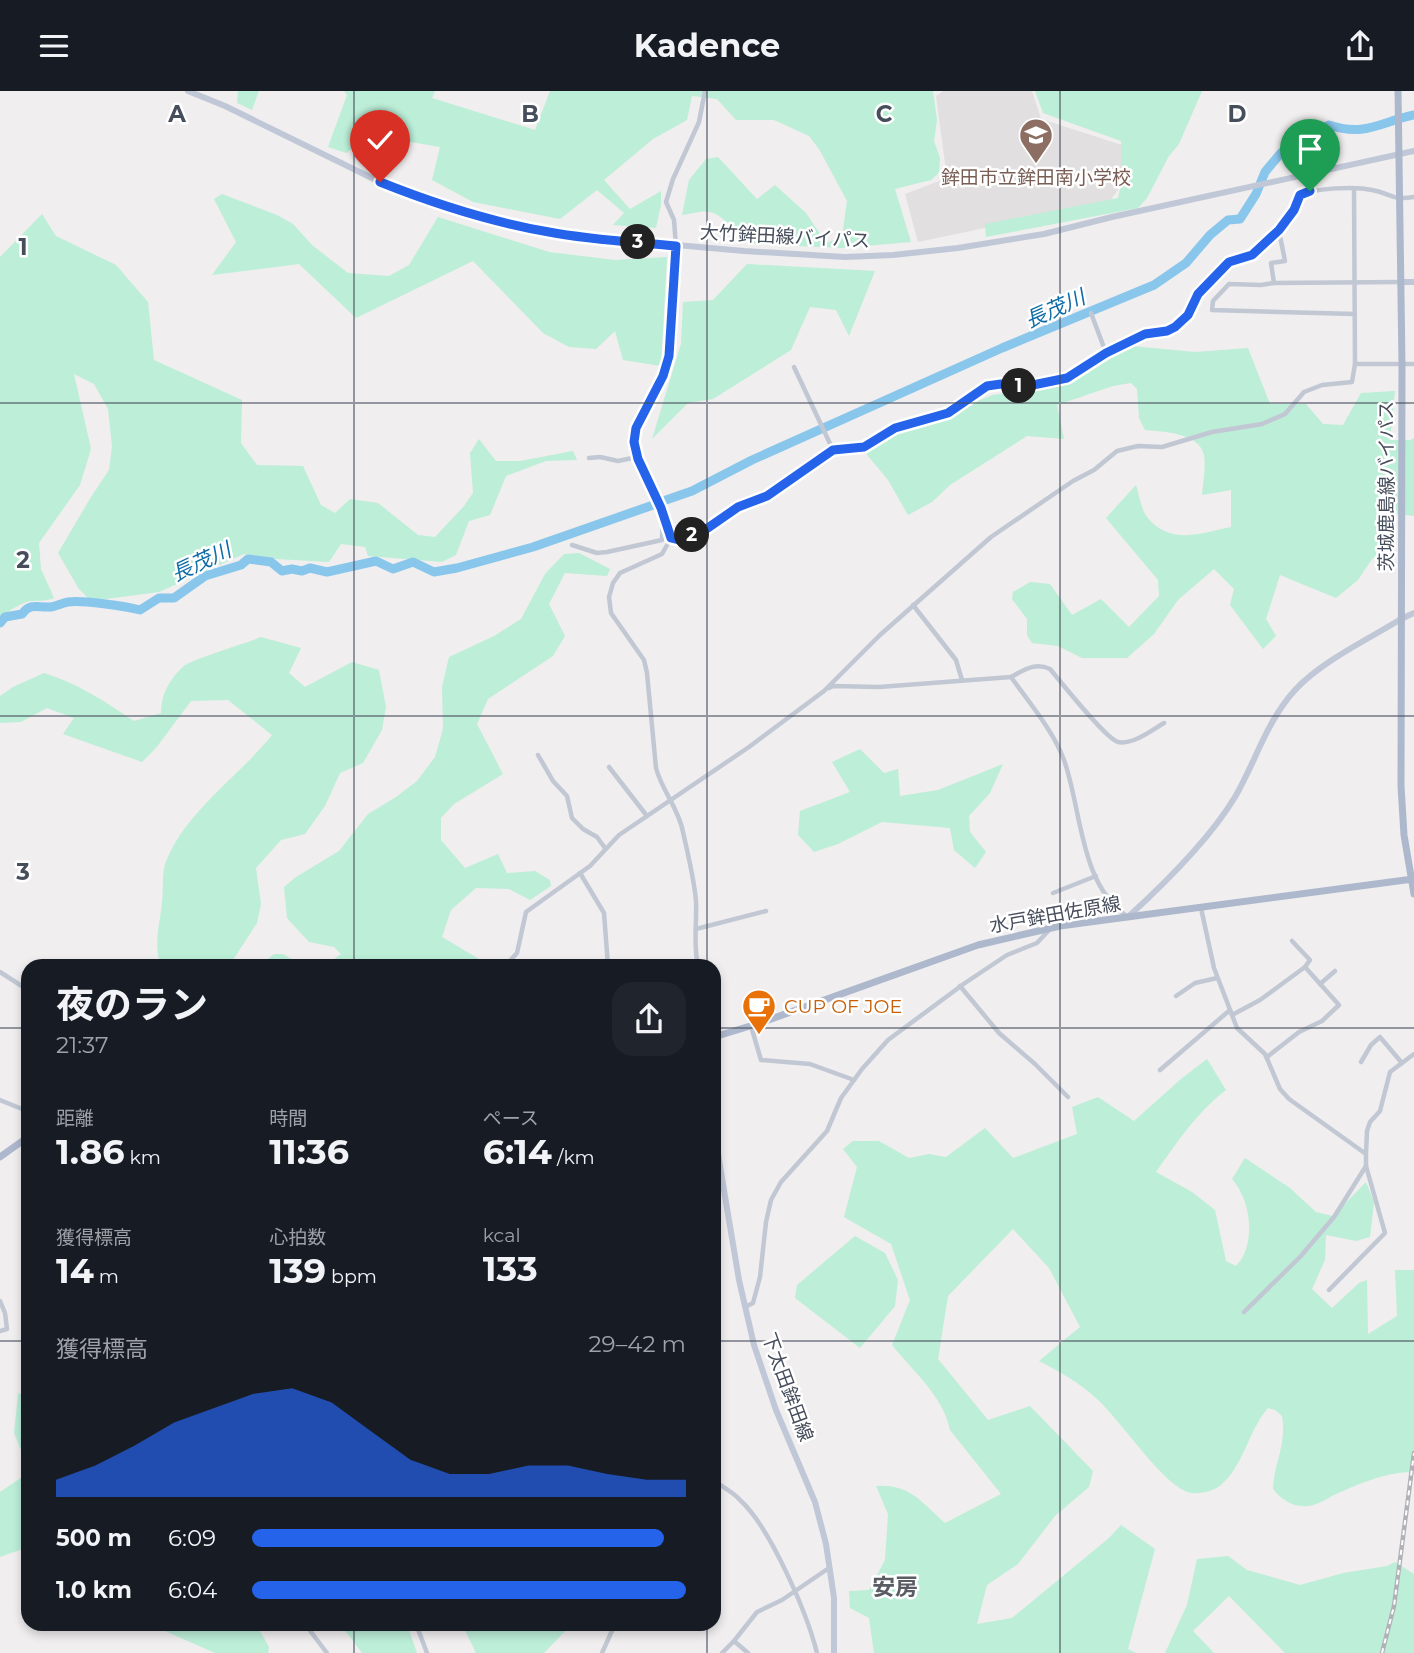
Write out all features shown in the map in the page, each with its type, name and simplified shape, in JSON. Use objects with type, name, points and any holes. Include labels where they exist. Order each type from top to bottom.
[{"type":"main road","name":"大竹鉾田線バイパス","points":[[188,91],[225,106],[371,178],[434,203],[488,219],[552,233],[676,246],[845,257],[958,248],[1044,234],[1414,151]]},
{"type":"main road","name":"茨城鹿島線バイパス","points":[[1398,91],[1402,364],[1402,810],[1414,894]]},
{"type":"main road","points":[[1401,282],[1414,282]]},
{"type":"main road","points":[[1128,917],[1226,811],[1239,790],[1269,726],[1294,691],[1312,674],[1414,613]]},
{"type":"main road","name":"水戸鉾田佐原線","points":[[721,1035],[978,945],[1051,928],[1412,879]]},
{"type":"main road","points":[[0,1157],[21,1142]]},
{"type":"main road","name":"下太田鉾田線","points":[[721,1170],[745,1307],[776,1410],[815,1502],[834,1598],[834,1653]]},
{"type":"street","points":[[671,538],[637,457],[634,442],[636,428],[663,376],[669,356],[676,246],[674,220],[666,202],[673,179],[699,122],[705,91]]},
{"type":"street","points":[[511,959],[517,953],[526,912],[565,886],[590,866],[605,848],[647,816],[749,747],[824,691],[912,605],[1000,531],[1094,470],[1117,451],[1138,446],[1161,447],[1212,432],[1262,424],[1285,414],[1304,391],[1322,385],[1352,382],[1354,190]]},
{"type":"street","points":[[671,538],[679,540],[702,532],[738,507],[767,496],[833,450],[864,447],[895,428],[948,413],[987,386],[1028,386],[1067,378],[1106,353],[1145,334],[1175,327],[1188,315],[1198,294],[1229,262],[1252,255],[1279,230],[1294,210],[1300,195],[1310,191],[1375,190],[1400,199],[1414,197]]},
{"type":"street","points":[[1274,283],[1271,263],[1285,261],[1279,230]]},
{"type":"street","points":[[1354,314],[1212,310],[1213,301],[1229,284],[1401,282]]},
{"type":"street","points":[[1091,313],[1106,353]]},
{"type":"street","points":[[1354,364],[1414,363]]},
{"type":"street","points":[[794,367],[833,450]]},
{"type":"street","points":[[589,458],[600,457],[618,461],[637,457]]},
{"type":"street","points":[[572,545],[597,553],[663,540],[663,517]]},
{"type":"street","points":[[671,538],[662,554],[620,573],[613,583],[609,597],[611,613],[643,660],[656,768],[659,780],[679,816],[683,829],[696,901],[694,949],[696,959]]},
{"type":"street","points":[[912,605],[956,660],[962,680]]},
{"type":"street","points":[[824,691],[833,686],[879,687],[1011,677],[1030,666],[1042,665],[1050,669],[1104,732],[1115,741],[1125,742],[1142,736],[1164,723]]},
{"type":"street","points":[[1011,677],[1063,758],[1086,852],[1108,898],[1128,917]]},
{"type":"street","points":[[538,755],[553,781],[567,796],[572,818],[583,829],[597,837],[605,848]]},
{"type":"street","points":[[609,767],[647,816]]},
{"type":"street","points":[[580,873],[604,913],[607,959]]},
{"type":"street","points":[[1053,893],[1096,876]]},
{"type":"street","points":[[1201,908],[1217,978],[1237,1028],[1267,1058],[1280,1089],[1289,1099],[1366,1154]]},
{"type":"street","points":[[696,929],[766,911]]},
{"type":"street","points":[[745,1307],[754,1303],[771,1200],[781,1182],[827,1131],[841,1098],[874,1053],[960,986],[1007,955],[1042,941],[1051,928]]},
{"type":"street","points":[[1160,1070],[1231,1012],[1260,1000],[1305,967],[1310,960],[1292,941]]},
{"type":"street","points":[[1267,1058],[1299,1032],[1322,1021],[1339,1005],[1305,967]]},
{"type":"street","points":[[1320,984],[1335,971]]},
{"type":"street","points":[[0,972],[21,986]]},
{"type":"street","points":[[1176,996],[1195,983],[1217,978]]},
{"type":"street","points":[[960,986],[999,1033],[1068,1097]]},
{"type":"street","points":[[751,1026],[761,1060],[810,1064],[854,1080]]},
{"type":"street","points":[[1361,1062],[1371,1045],[1380,1037],[1402,1063]]},
{"type":"street","points":[[1329,1290],[1385,1233],[1366,1166],[1367,1131],[1370,1122],[1380,1111],[1390,1072],[1414,1054]]},
{"type":"street","points":[[0,1100],[21,1109]]},
{"type":"street","points":[[1244,1312],[1300,1257],[1334,1217],[1366,1166]]},
{"type":"street","points":[[0,1301],[7,1329],[0,1331]]},
{"type":"street","points":[[721,1486],[739,1498],[767,1534],[811,1631],[817,1653]]},
{"type":"street","points":[[722,1653],[757,1612],[830,1568]]},
{"type":"street","points":[[311,1631],[327,1653]]},
{"type":"street","points":[[419,1631],[427,1653]]},
{"type":"street","points":[[602,1653],[612,1631]]},
{"type":"street","points":[[734,1641],[748,1653]]},
{"type":"shaded area","name":"鉾田市立鉾田南小学校","points":[[943,91],[1032,91],[1041,119],[1122,145],[1129,175],[1109,202],[918,242],[905,194],[947,178],[936,96]]},
{"type":"green space","points":[[238,91],[259,91],[252,110],[237,103]]},
{"type":"green space","points":[[344,91],[435,91],[432,98],[535,130],[550,91],[933,91],[937,120],[934,141],[940,158],[939,173],[931,180],[895,189],[911,242],[842,248],[756,244],[710,212],[682,215],[689,180],[706,159],[718,157],[757,199],[775,185],[806,213],[826,243],[842,237],[847,201],[809,136],[774,120],[736,120],[717,99],[692,96],[687,120],[653,139],[604,180],[630,209],[661,191],[656,228],[613,225],[624,213],[597,190],[560,219],[473,202],[432,180],[440,147],[382,137],[364,140],[346,153],[328,147],[347,95]]},
{"type":"green space","points":[[1035,91],[1202,91],[1179,144],[1169,156],[1147,198],[1138,208],[986,237],[985,224],[1118,198],[1122,179],[1121,141],[1043,113]]},
{"type":"green space","points":[[222,194],[293,224],[312,245],[348,273],[389,276],[409,265],[438,217],[549,252],[615,260],[667,257],[661,366],[623,360],[615,331],[596,349],[569,347],[543,333],[473,261],[356,318],[299,264],[212,275],[236,242],[214,199]]},
{"type":"green space","points":[[42,214],[56,236],[116,265],[148,302],[154,360],[242,400],[241,443],[257,465],[303,466],[321,505],[335,513],[350,499],[378,503],[418,535],[435,537],[473,493],[470,453],[479,439],[496,461],[520,461],[573,451],[577,460],[546,461],[506,476],[490,515],[469,521],[456,555],[442,562],[368,556],[365,547],[341,544],[329,562],[244,554],[159,592],[91,601],[79,589],[58,553],[109,470],[112,446],[108,409],[94,384],[74,374],[91,449],[80,485],[39,543],[41,569],[54,598],[24,603],[0,618],[0,257]]},
{"type":"green space","points":[[747,264],[875,271],[849,336],[836,310],[810,307],[791,350],[713,399],[688,403],[652,439],[681,344],[683,302],[713,300]]},
{"type":"green space","points":[[1132,346],[1195,352],[1248,348],[1270,404],[1306,404],[1323,424],[1343,425],[1361,393],[1395,391],[1390,440],[1414,438],[1414,516],[1388,513],[1387,549],[1372,559],[1358,580],[1336,598],[1280,575],[1266,619],[1276,636],[1263,649],[1230,605],[1234,589],[1214,569],[1178,600],[1154,634],[1127,658],[1082,658],[1058,646],[1032,643],[1027,635],[1027,619],[1012,599],[1013,592],[1030,582],[1050,584],[1072,615],[1101,599],[1129,627],[1159,596],[1158,580],[1106,518],[1136,485],[1145,514],[1166,532],[1186,535],[1231,527],[1231,490],[1202,495],[1205,465],[1201,447],[1179,435],[1145,430],[1139,418],[1137,389],[1131,383],[1113,386],[1057,405],[1064,439],[1027,436],[950,485],[932,502],[908,515],[888,480],[863,450],[877,445],[883,437],[921,423],[951,418],[975,402],[993,395],[1076,379]]},
{"type":"green space","points":[[579,553],[610,569],[607,576],[565,573],[549,604],[565,636],[553,656],[488,699],[477,724],[503,774],[454,804],[441,818],[441,840],[465,868],[498,854],[507,873],[535,871],[550,880],[551,886],[530,900],[509,889],[476,888],[451,910],[442,937],[479,959],[334,959],[341,954],[334,947],[309,942],[287,918],[284,887],[339,851],[368,814],[417,781],[435,757],[443,729],[442,687],[449,657],[494,636],[521,619],[545,574],[564,554]]},
{"type":"green space","points":[[261,637],[301,648],[289,673],[305,687],[352,662],[379,670],[386,707],[382,730],[363,763],[340,773],[325,806],[305,834],[281,840],[256,868],[261,904],[257,923],[234,959],[159,959],[157,942],[163,874],[176,841],[201,809],[272,735],[228,700],[191,701],[156,748],[142,762],[63,734],[74,718],[47,708],[21,722],[0,723],[0,696],[44,673],[80,688],[134,721],[161,713],[167,687],[174,676],[184,666]]},
{"type":"green space","points":[[860,749],[884,773],[898,769],[900,796],[938,790],[1003,764],[990,793],[969,816],[970,832],[986,852],[975,868],[954,850],[950,828],[882,822],[838,844],[814,852],[798,835],[800,811],[850,792],[832,762]]},
{"type":"green space","points":[[274,954],[283,954],[291,959],[268,959]]},
{"type":"green space","points":[[1207,1059],[1226,1090],[1197,1118],[1156,1172],[1192,1192],[1215,1210],[1226,1261],[1236,1266],[1247,1246],[1249,1222],[1244,1198],[1232,1179],[1245,1158],[1290,1188],[1316,1212],[1333,1216],[1366,1182],[1374,1202],[1370,1237],[1356,1241],[1326,1235],[1325,1260],[1312,1289],[1332,1308],[1359,1283],[1367,1280],[1368,1334],[1397,1316],[1395,1270],[1414,1270],[1414,1473],[1397,1473],[1375,1479],[1310,1506],[1292,1504],[1273,1489],[1283,1427],[1282,1416],[1268,1408],[1255,1427],[1235,1468],[1221,1485],[1203,1493],[1194,1493],[1175,1485],[1097,1399],[1069,1378],[1039,1361],[1080,1327],[1049,1268],[1013,1229],[948,1296],[938,1359],[988,1420],[1030,1406],[1093,1471],[1089,1487],[1055,1516],[1018,1564],[987,1585],[977,1624],[1012,1618],[1109,1538],[1121,1525],[1155,1549],[1128,1649],[1136,1653],[874,1653],[869,1618],[850,1608],[849,1591],[869,1590],[885,1560],[888,1514],[876,1486],[906,1491],[945,1523],[1001,1494],[950,1430],[947,1418],[934,1395],[892,1345],[910,1300],[891,1244],[844,1217],[857,1167],[843,1149],[853,1141],[879,1141],[909,1158],[929,1154],[946,1157],[985,1128],[1013,1158],[1077,1134],[1072,1107],[1098,1097],[1134,1121]]},
{"type":"green space","points":[[855,1236],[885,1253],[898,1280],[895,1306],[860,1348],[795,1298],[797,1285]]},
{"type":"green space","points":[[18,1393],[21,1394],[21,1450],[14,1433]]},
{"type":"green space","points":[[21,1478],[21,1550],[0,1557],[0,1492]]},
{"type":"green space","points":[[1228,1556],[1247,1570],[1300,1585],[1395,1562],[1414,1574],[1414,1653],[1285,1653],[1229,1596],[1193,1631],[1214,1653],[1165,1653],[1187,1605],[1197,1559]]},
{"type":"green space","points":[[165,1631],[260,1631],[269,1647],[268,1653],[215,1653]]},
{"type":"green space","points":[[345,1631],[409,1631],[417,1653],[362,1653]]},
{"type":"green space","points":[[465,1631],[565,1631],[544,1653],[476,1653]]},
{"type":"waterway","name":"長茂川","points":[[666,500],[692,491],[752,460],[1002,348],[1154,285],[1186,263],[1210,235],[1228,220],[1240,219],[1256,194],[1265,172],[1288,147],[1329,125],[1363,129],[1414,115]]},
{"type":"waterway","name":"長茂川","points":[[0,623],[5,617],[22,614],[32,607],[51,607],[68,602],[140,610],[159,598],[174,598],[205,576],[241,565],[248,559],[271,562],[282,571],[302,571],[310,568],[327,572],[376,561],[393,569],[413,562],[434,572],[457,568],[533,547],[656,504]]},
{"type":"railway","points":[[1382,1653],[1394,1606],[1414,1453]]},
{"type":"place","name":"鉾田市立鉾田南小学校","points":[[1036,165]]},
{"type":"place","name":"CUP OF JOE","points":[[759,1036]]},
{"type":"district","name":"安房","points":[[895,1587]]},
{"type":"route","points":[[380,182],[434,203],[488,219],[552,233],[676,246],[669,356],[663,376],[636,428],[634,442],[638,459],[661,508],[671,538],[679,540],[702,532],[738,507],[767,496],[833,450],[864,447],[895,428],[948,413],[987,386],[1028,386],[1067,378],[1106,353],[1145,334],[1175,327],[1188,315],[1198,294],[1229,262],[1252,255],[1279,230],[1294,210],[1300,195],[1310,191]]}]
